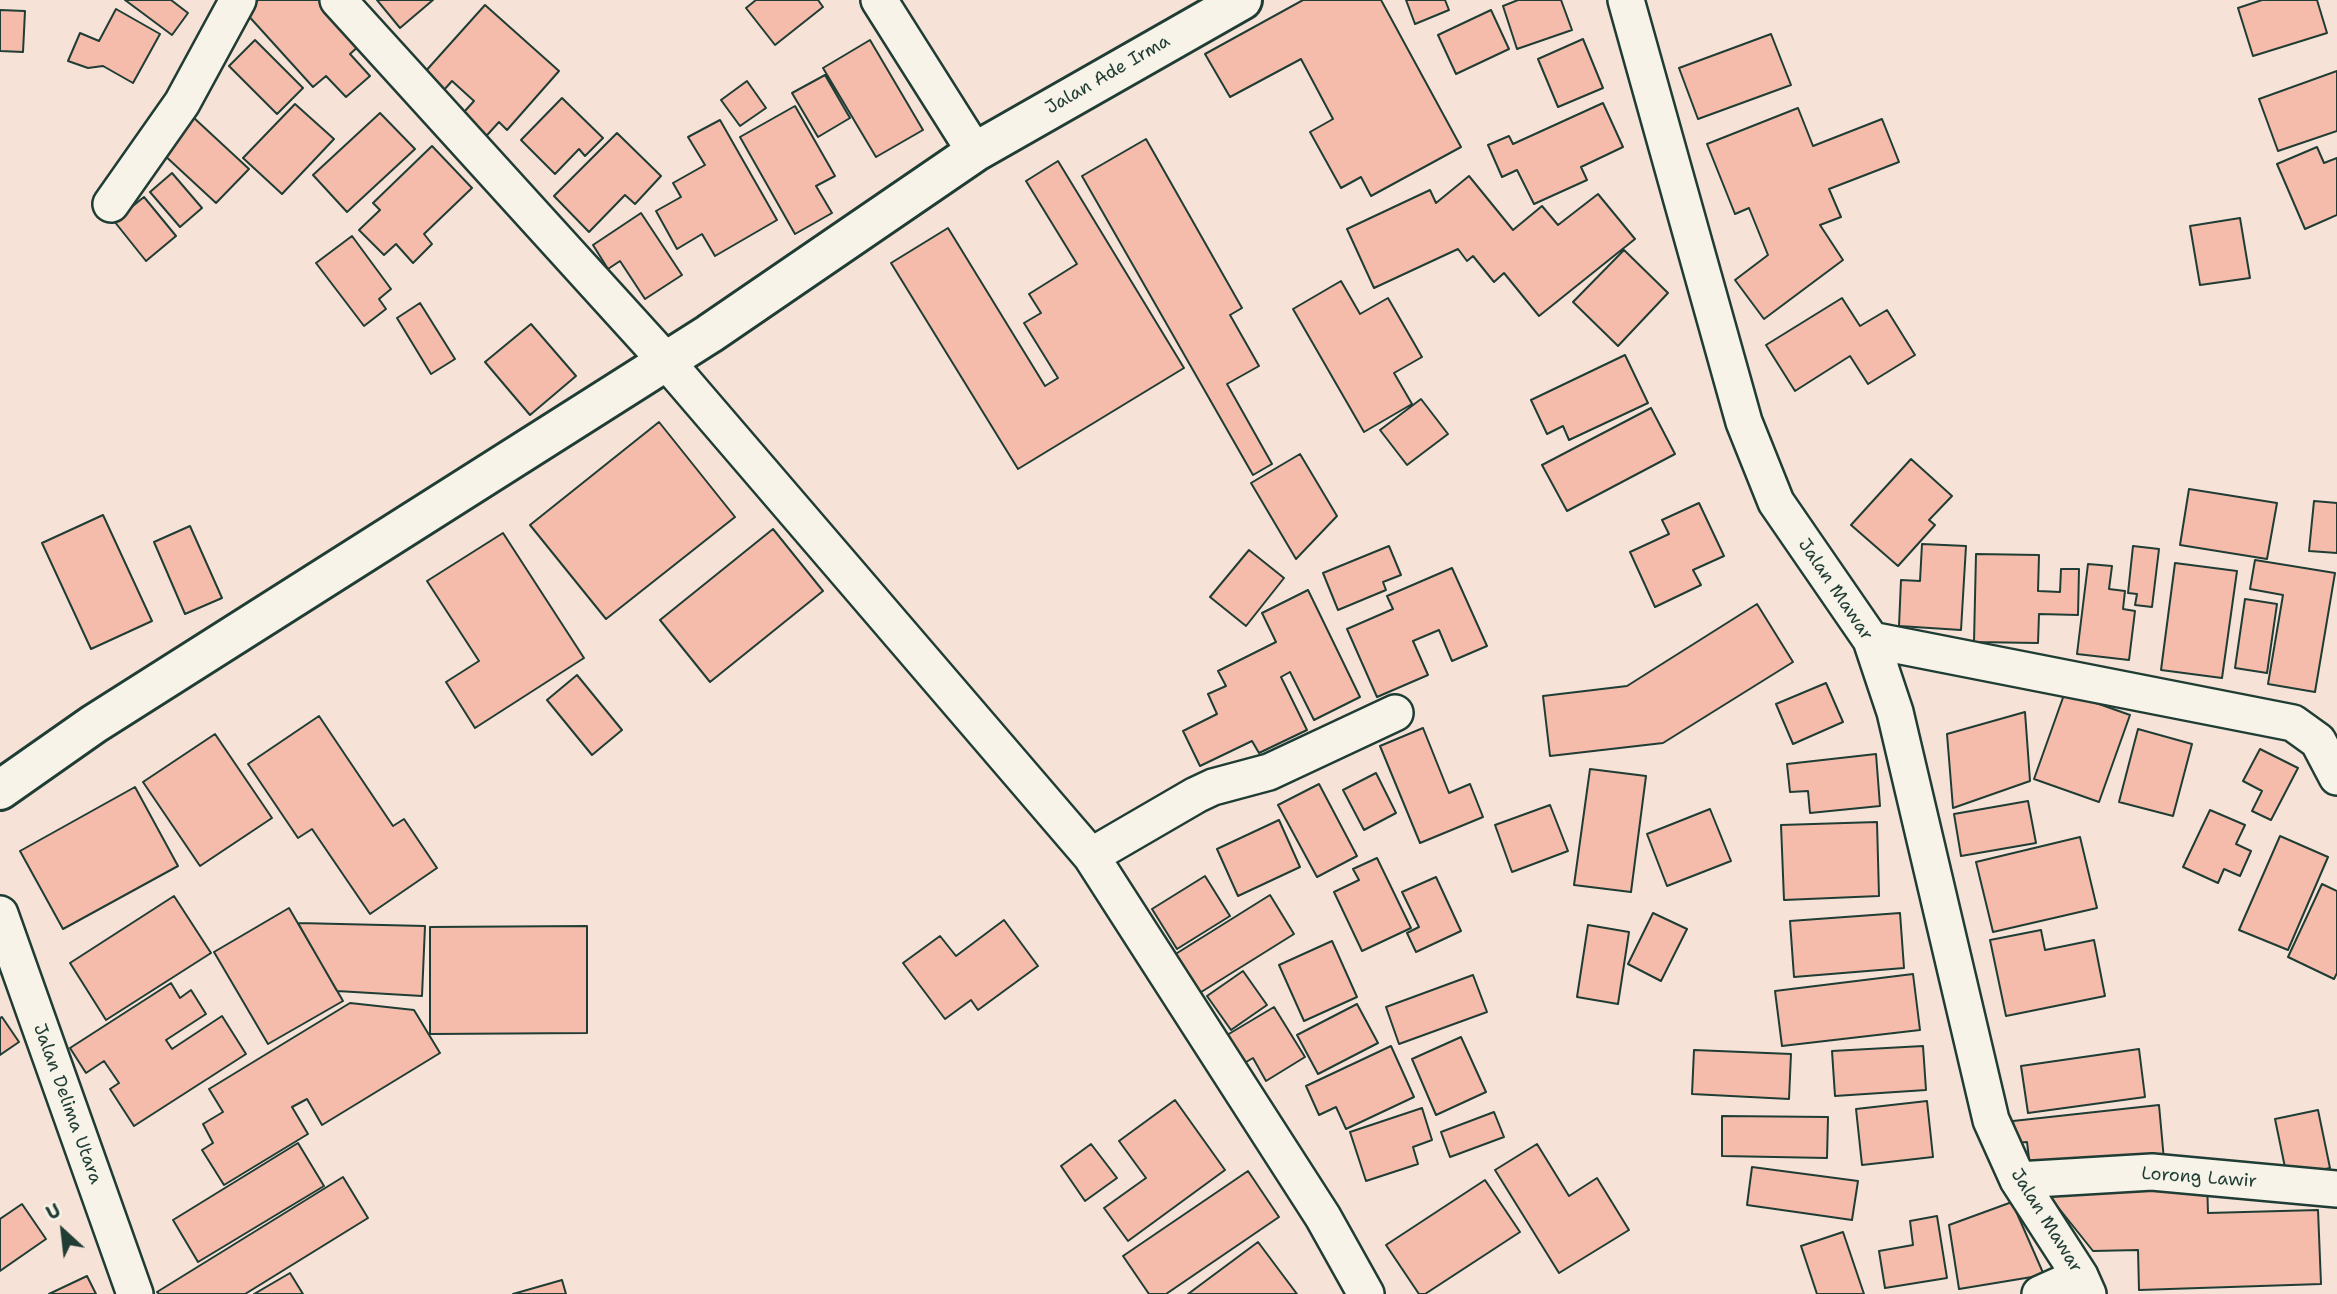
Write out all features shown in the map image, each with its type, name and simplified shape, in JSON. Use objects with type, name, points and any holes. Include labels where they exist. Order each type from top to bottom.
[{"type":"street","points":[[111,204],[182,103],[238,0]]},
{"type":"street","points":[[338,0],[666,361],[1091,856],[1323,1217],[1366,1294]]},
{"type":"street","points":[[879,0],[975,152]]},
{"type":"street","name":"Jalan Ade Irma","points":[[0,790],[94,724],[666,361],[975,152],[1242,0]]},
{"type":"street","name":"Jalan Mawar","points":[[1626,0],[1744,422],[1776,502],[1871,640],[1895,712],[1991,1120],[2018,1180],[2084,1285]]},
{"type":"street","points":[[1871,640],[2292,723],[2318,741],[2337,777]]},
{"type":"street","points":[[1091,856],[1213,787],[1269,772],[1395,713]]},
{"type":"street","name":"Jalan Delima Utara","points":[[0,914],[135,1294]]},
{"type":"street","name":"Lorong Lawir","points":[[2018,1180],[2152,1172],[2337,1189]]},
{"type":"street","points":[[2040,1294],[2084,1285]]},
{"type":"building","points":[[125,0],[171,0],[188,13],[172,35]]},
{"type":"building","points":[[258,0],[323,0],[362,43],[350,54],[370,76],[346,97],[326,76],[313,87],[245,12]]},
{"type":"building","points":[[377,0],[433,0],[400,28]]},
{"type":"building","points":[[756,0],[818,0],[823,7],[775,45],[746,8]]},
{"type":"building","points":[[1303,0],[1381,0],[1461,147],[1371,196],[1361,177],[1341,188],[1310,132],[1333,119],[1301,59],[1230,97],[1205,54]]},
{"type":"building","points":[[1406,0],[1445,0],[1449,10],[1415,24]]},
{"type":"building","points":[[1518,0],[1561,0],[1572,30],[1517,49],[1503,6]]},
{"type":"building","points":[[2262,0],[2317,0],[2327,33],[2253,56],[2238,8]]},
{"type":"building","points":[[485,5],[559,71],[507,130],[499,122],[479,144],[455,122],[474,101],[452,81],[443,91],[424,73]]},
{"type":"building","points":[[116,9],[160,34],[133,83],[103,66],[88,68],[68,61],[80,33],[99,41]]},
{"type":"building","points":[[0,10],[25,11],[23,52],[0,51]]},
{"type":"building","points":[[1491,10],[1509,49],[1456,74],[1438,35]]},
{"type":"building","points":[[1771,34],[1791,85],[1698,119],[1679,68]]},
{"type":"building","points":[[1583,39],[1603,88],[1558,107],[1538,59]]},
{"type":"building","points":[[255,40],[303,88],[277,114],[229,66]]},
{"type":"building","points":[[870,40],[923,130],[876,157],[823,68]]},
{"type":"building","points":[[2337,71],[2337,131],[2278,151],[2259,99]]},
{"type":"building","points":[[825,75],[850,118],[818,137],[792,93]]},
{"type":"building","points":[[747,81],[766,108],[740,126],[721,100]]},
{"type":"building","points":[[562,98],[603,138],[585,156],[579,149],[555,174],[521,140]]},
{"type":"building","points":[[1603,103],[1623,147],[1581,167],[1587,180],[1534,204],[1517,170],[1502,177],[1488,145],[1509,136],[1513,144]]},
{"type":"building","points":[[295,104],[334,139],[282,194],[243,158]]},
{"type":"building","points":[[795,106],[835,176],[816,186],[832,213],[795,234],[740,137]]},
{"type":"building","points":[[1798,108],[1813,146],[1882,119],[1899,162],[1829,189],[1841,217],[1820,225],[1843,260],[1764,319],[1735,280],[1768,255],[1749,208],[1735,214],[1707,144]]},
{"type":"building","points":[[380,113],[415,149],[347,212],[313,175]]},
{"type":"building","points":[[194,118],[249,169],[216,203],[162,153]]},
{"type":"building","points":[[720,120],[777,220],[715,256],[702,234],[677,249],[656,211],[681,197],[673,183],[705,165],[688,137]]},
{"type":"building","points":[[617,133],[661,176],[635,204],[625,195],[589,232],[554,196]]},
{"type":"building","points":[[1146,139],[1242,308],[1230,315],[1259,366],[1227,384],[1272,464],[1253,475],[1082,176]]},
{"type":"building","points":[[432,146],[472,188],[424,234],[432,244],[413,263],[396,244],[384,255],[359,230],[380,210],[373,203]]},
{"type":"building","points":[[2317,147],[2324,163],[2337,158],[2337,215],[2305,229],[2277,164]]},
{"type":"building","points":[[1058,161],[1184,368],[1018,469],[891,263],[948,228],[1045,386],[1058,378],[1024,323],[1041,313],[1029,294],[1077,264],[1026,181]]},
{"type":"building","points":[[172,173],[202,208],[180,227],[150,192]]},
{"type":"building","points":[[1469,176],[1513,230],[1542,206],[1558,225],[1598,194],[1635,239],[1539,316],[1504,273],[1494,282],[1473,256],[1467,261],[1458,249],[1374,288],[1347,229],[1430,190],[1436,203]]},
{"type":"building","points":[[144,197],[176,236],[146,261],[114,221]]},
{"type":"building","points":[[641,213],[682,275],[645,299],[620,261],[608,269],[593,245]]},
{"type":"building","points":[[2240,218],[2250,278],[2200,285],[2190,226]]},
{"type":"building","points":[[352,236],[391,289],[379,299],[386,309],[364,326],[316,263]]},
{"type":"building","points":[[1624,250],[1668,293],[1618,346],[1573,302]]},
{"type":"building","points":[[1341,281],[1360,314],[1388,298],[1422,357],[1394,373],[1412,404],[1364,432],[1293,309]]},
{"type":"building","points":[[1842,298],[1860,326],[1887,310],[1915,355],[1868,384],[1850,356],[1795,391],[1766,345]]},
{"type":"building","points":[[420,303],[455,359],[431,374],[397,318]]},
{"type":"building","points":[[531,324],[576,376],[530,415],[485,362]]},
{"type":"building","points":[[1625,355],[1648,403],[1569,440],[1563,426],[1547,434],[1531,400]]},
{"type":"building","points":[[1421,399],[1448,434],[1407,465],[1380,430]]},
{"type":"building","points":[[1651,408],[1675,454],[1567,511],[1542,465]]},
{"type":"building","points":[[659,422],[735,517],[606,619],[530,525]]},
{"type":"building","points":[[1300,454],[1337,516],[1296,559],[1251,483]]},
{"type":"building","points":[[1911,459],[1952,496],[1929,520],[1935,525],[1898,566],[1851,525]]},
{"type":"building","points":[[2189,489],[2277,503],[2267,559],[2180,545]]},
{"type":"building","points":[[2314,501],[2337,503],[2337,553],[2309,551]]},
{"type":"building","points":[[1699,503],[1724,556],[1693,570],[1701,585],[1655,607],[1630,552],[1669,534],[1662,520]]},
{"type":"building","points":[[103,515],[152,621],[91,649],[42,543]]},
{"type":"building","points":[[190,526],[222,598],[185,614],[154,542]]},
{"type":"building","points":[[773,529],[823,591],[710,682],[660,620]]},
{"type":"building","points":[[503,533],[584,658],[475,728],[446,682],[479,661],[427,581]]},
{"type":"building","points":[[1922,544],[1966,546],[1961,630],[1899,626],[1901,580],[1920,581]]},
{"type":"building","points":[[1389,546],[1401,575],[1383,582],[1386,590],[1338,610],[1323,573]]},
{"type":"building","points":[[2133,546],[2159,549],[2152,607],[2135,605],[2137,594],[2128,593]]},
{"type":"building","points":[[1249,550],[1284,578],[1246,626],[1210,597]]},
{"type":"building","points":[[1976,554],[2039,555],[2038,591],[2060,592],[2061,569],[2079,569],[2078,615],[2039,614],[2038,643],[1974,642]]},
{"type":"building","points":[[2255,560],[2335,573],[2315,692],[2268,684],[2283,595],[2250,589]]},
{"type":"building","points":[[2175,563],[2237,571],[2222,678],[2161,670]]},
{"type":"building","points":[[2088,564],[2112,566],[2109,589],[2125,591],[2123,609],[2135,611],[2129,660],[2077,654]]},
{"type":"building","points":[[1452,568],[1487,646],[1452,661],[1439,630],[1413,641],[1428,675],[1377,697],[1347,629],[1393,609],[1387,596]]},
{"type":"building","points":[[1308,590],[1360,697],[1314,720],[1290,672],[1281,677],[1307,730],[1259,753],[1252,741],[1200,766],[1183,731],[1217,714],[1208,694],[1226,686],[1218,671],[1276,642],[1262,613]]},
{"type":"building","points":[[2245,599],[2277,604],[2267,673],[2235,668]]},
{"type":"building","points":[[1757,604],[1793,662],[1663,743],[1550,756],[1543,696],[1627,686]]},
{"type":"building","points":[[577,675],[622,730],[592,755],[547,700]]},
{"type":"building","points":[[1826,683],[1843,722],[1793,744],[1776,704]]},
{"type":"building","points":[[2065,692],[2130,715],[2099,802],[2034,779]]},
{"type":"building","points":[[2025,712],[2030,781],[1953,808],[1947,734]]},
{"type":"building","points":[[319,716],[393,826],[404,819],[437,868],[370,914],[312,829],[298,838],[248,764]]},
{"type":"building","points":[[1423,728],[1449,793],[1470,784],[1483,817],[1420,843],[1380,746]]},
{"type":"building","points":[[2138,729],[2192,744],[2173,816],[2119,802]]},
{"type":"building","points":[[215,734],[272,818],[200,866],[143,782]]},
{"type":"building","points":[[2260,749],[2298,768],[2271,820],[2252,811],[2262,791],[2243,781]]},
{"type":"building","points":[[1876,754],[1880,806],[1810,813],[1808,791],[1790,792],[1787,764]]},
{"type":"building","points":[[1590,769],[1646,776],[1631,892],[1574,885]]},
{"type":"building","points":[[1376,773],[1396,813],[1364,830],[1343,790]]},
{"type":"building","points":[[1319,784],[1357,856],[1317,877],[1278,805]]},
{"type":"building","points":[[135,787],[178,866],[63,929],[20,851]]},
{"type":"building","points":[[2028,801],[2036,843],[1961,856],[1954,814]]},
{"type":"building","points":[[1550,805],[1568,851],[1512,872],[1495,825]]},
{"type":"building","points":[[1710,809],[1731,861],[1667,886],[1647,834]]},
{"type":"building","points":[[2210,810],[2245,825],[2236,844],[2251,851],[2240,876],[2224,869],[2218,883],[2183,867]]},
{"type":"building","points":[[1279,820],[1300,867],[1238,896],[1217,849]]},
{"type":"building","points":[[1877,822],[1879,896],[1784,900],[1781,825]]},
{"type":"building","points":[[2280,836],[2328,857],[2288,950],[2239,930]]},
{"type":"building","points":[[2080,837],[2097,908],[1993,932],[1976,862]]},
{"type":"building","points":[[1377,858],[1411,928],[1362,951],[1334,892],[1359,880],[1353,869]]},
{"type":"building","points":[[1205,876],[1230,916],[1177,949],[1152,909]]},
{"type":"building","points":[[1436,877],[1461,931],[1416,952],[1407,933],[1419,927],[1402,892]]},
{"type":"building","points":[[2322,884],[2337,891],[2337,973],[2334,979],[2288,957]]},
{"type":"building","points":[[1270,895],[1294,934],[1190,999],[1166,960]]},
{"type":"building","points":[[174,896],[211,953],[106,1020],[70,963]]},
{"type":"building","points":[[289,908],[343,1001],[268,1044],[214,952]]},
{"type":"building","points":[[1653,913],[1687,929],[1661,981],[1628,964]]},
{"type":"building","points":[[1900,913],[1904,968],[1794,977],[1790,921]]},
{"type":"building","points":[[1004,920],[1038,966],[978,1010],[971,1000],[945,1019],[903,963],[940,936],[956,956]]},
{"type":"building","points":[[298,923],[425,926],[422,996],[337,991]]},
{"type":"building","points":[[1588,925],[1629,932],[1618,1004],[1577,997]]},
{"type":"building","points":[[587,926],[587,1033],[430,1034],[430,927]]},
{"type":"building","points":[[2041,930],[2045,950],[2094,940],[2105,996],[2006,1016],[1990,940]]},
{"type":"building","points":[[1332,941],[1357,997],[1304,1021],[1279,965]]},
{"type":"building","points":[[1243,971],[1267,1005],[1231,1030],[1207,996]]},
{"type":"building","points":[[1913,974],[1920,1030],[1782,1046],[1775,991]]},
{"type":"building","points":[[1473,975],[1487,1012],[1399,1044],[1386,1007]]},
{"type":"building","points":[[171,983],[180,998],[191,990],[206,1014],[166,1040],[172,1049],[222,1016],[246,1054],[134,1126],[110,1089],[119,1083],[104,1061],[86,1073],[70,1048]]},
{"type":"building","points":[[350,1003],[414,1010],[440,1053],[322,1125],[307,1099],[292,1107],[308,1134],[224,1185],[202,1150],[213,1143],[203,1124],[223,1112],[209,1089]]},
{"type":"building","points":[[1357,1004],[1378,1043],[1318,1074],[1297,1035]]},
{"type":"building","points":[[1274,1007],[1305,1057],[1266,1081],[1253,1058],[1234,1069],[1217,1041]]},
{"type":"building","points":[[2,1017],[19,1042],[0,1055],[0,1018]]},
{"type":"building","points":[[1461,1037],[1486,1092],[1436,1115],[1412,1059]]},
{"type":"building","points":[[1391,1046],[1414,1097],[1346,1129],[1336,1107],[1319,1115],[1306,1086]]},
{"type":"building","points":[[1923,1046],[1926,1090],[1835,1096],[1832,1051]]},
{"type":"building","points":[[2139,1049],[2145,1097],[2028,1113],[2021,1066]]},
{"type":"building","points":[[1694,1050],[1791,1054],[1789,1099],[1692,1094]]},
{"type":"building","points":[[1175,1100],[1225,1170],[1128,1241],[1104,1208],[1146,1178],[1119,1141]]},
{"type":"building","points":[[1927,1101],[1933,1157],[1862,1165],[1856,1109]]},
{"type":"building","points":[[2159,1105],[2164,1160],[2031,1175],[2027,1142],[2016,1143],[2013,1121]]},
{"type":"building","points":[[1422,1108],[1432,1140],[1413,1147],[1418,1164],[1366,1181],[1350,1132]]},
{"type":"building","points":[[2318,1110],[2330,1168],[2287,1177],[2275,1119]]},
{"type":"building","points":[[1494,1112],[1504,1137],[1450,1157],[1441,1132]]},
{"type":"building","points":[[1722,1116],[1828,1117],[1827,1158],[1722,1156]]},
{"type":"building","points":[[298,1143],[324,1186],[198,1262],[173,1220]]},
{"type":"building","points":[[1091,1144],[1117,1178],[1085,1201],[1061,1166]]},
{"type":"building","points":[[1537,1144],[1569,1196],[1597,1178],[1629,1230],[1559,1273],[1495,1170]]},
{"type":"building","points":[[1752,1167],[1858,1181],[1852,1220],[1747,1205]]},
{"type":"building","points":[[1248,1171],[1279,1217],[1166,1294],[1149,1294],[1123,1256]]},
{"type":"building","points":[[343,1177],[368,1218],[245,1294],[157,1292]]},
{"type":"building","points":[[2207,1179],[2208,1213],[2318,1210],[2321,1284],[2139,1290],[2138,1250],[2093,1251],[2037,1181]]},
{"type":"building","points":[[1485,1180],[1520,1232],[1425,1294],[1419,1294],[1386,1245]]},
{"type":"building","points":[[2012,1202],[2044,1275],[1959,1289],[1949,1225]]},
{"type":"building","points":[[22,1204],[46,1239],[0,1271],[0,1219]]},
{"type":"building","points":[[1937,1216],[1947,1278],[1885,1288],[1879,1251],[1913,1245],[1910,1221]]},
{"type":"building","points":[[1843,1232],[1864,1294],[1817,1294],[1801,1246]]},
{"type":"building","points":[[1258,1242],[1297,1294],[1188,1294]]},
{"type":"building","points":[[290,1273],[303,1294],[254,1294]]},
{"type":"building","points":[[87,1276],[96,1294],[49,1294]]},
{"type":"building","points":[[562,1280],[566,1294],[513,1294]]}]
